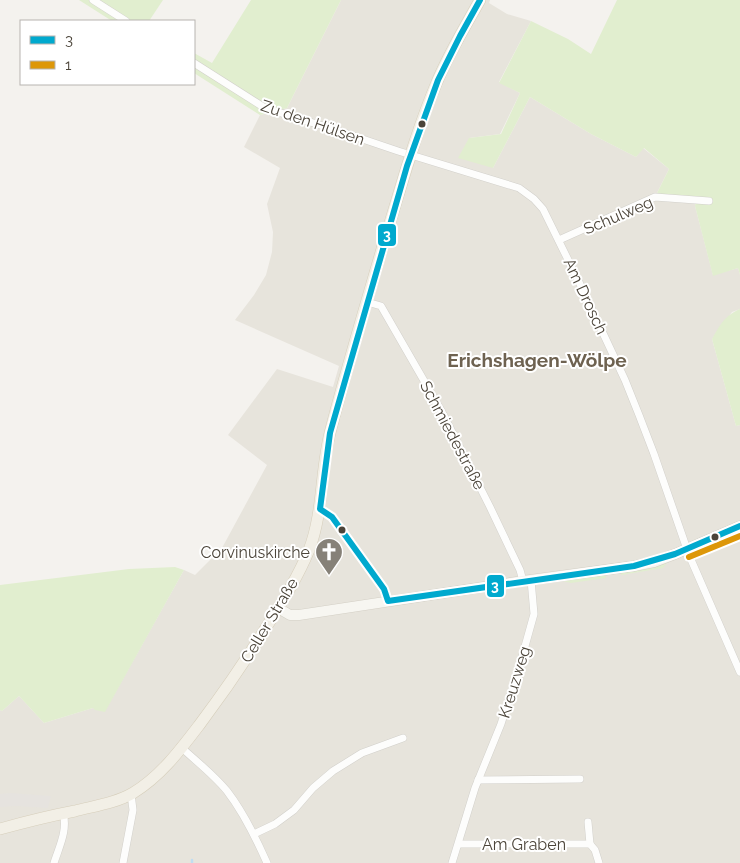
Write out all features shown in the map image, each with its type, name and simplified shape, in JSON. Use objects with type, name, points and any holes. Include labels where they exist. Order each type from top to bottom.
[{"type":"main road","name":"Celler Straße","points":[[0,829],[103,804],[131,794],[146,784],[182,748],[234,677],[296,579],[309,550],[320,509],[330,433],[411,155],[438,80],[480,0]]},
{"type":"street","points":[[93,0],[124,20]]},
{"type":"street","name":"Zu den Hülsen","points":[[195,64],[264,108],[411,155]]},
{"type":"street","name":"Am Drosch","points":[[411,155],[519,188],[534,199],[543,210],[625,380],[686,549],[740,672]]},
{"type":"street","name":"Schulweg","points":[[559,240],[655,197],[709,201]]},
{"type":"street","name":"Schmiedestraße","points":[[367,302],[381,306],[415,364],[442,412],[527,581]]},
{"type":"street","points":[[320,509],[332,517],[384,589],[388,601]]},
{"type":"street","points":[[278,608],[290,615],[298,615],[644,564],[661,559],[740,526]]},
{"type":"street","name":"Kreuzweg","points":[[452,863],[478,780],[501,724],[532,623],[534,614],[527,581]]},
{"type":"street","points":[[254,834],[275,824],[294,810],[313,788],[332,771],[362,753],[403,738]]},
{"type":"street","points":[[182,748],[227,791],[254,834],[267,863]]},
{"type":"street","points":[[478,780],[580,780]]},
{"type":"street","points":[[122,863],[133,810],[131,794]]},
{"type":"street","points":[[54,863],[63,835],[65,820],[63,813]]},
{"type":"street","name":"Am Graben","points":[[588,822],[590,844],[595,850],[599,863]]},
{"type":"street","name":"Am Graben","points":[[459,844],[590,844]]},
{"type":"shaded area","points":[[341,0],[490,0],[489,3],[507,14],[531,21],[499,82],[520,93],[500,134],[469,138],[493,168],[530,97],[591,134],[636,157],[643,148],[669,169],[655,197],[697,200],[695,206],[713,275],[738,268],[740,275],[740,309],[732,312],[712,339],[736,426],[740,425],[740,863],[0,863],[0,710],[2,711],[19,696],[44,723],[93,708],[105,711],[184,570],[195,575],[222,548],[267,465],[228,435],[277,369],[333,387],[339,366],[235,320],[266,275],[272,252],[273,232],[267,204],[280,168],[244,147],[260,115],[287,108]]},
{"type":"shaded area","points":[[0,794],[51,796],[48,808],[0,807]]},
{"type":"green space","points":[[79,0],[163,0],[150,20],[110,20]]},
{"type":"green space","points":[[251,0],[341,0],[287,108],[260,115],[195,74],[195,54],[212,63]]},
{"type":"green space","points":[[617,0],[740,0],[740,275],[738,268],[713,276],[695,206],[696,200],[655,197],[669,169],[644,148],[636,157],[591,134],[530,97],[493,168],[458,158],[469,138],[501,134],[520,93],[499,83],[531,21],[568,39],[591,54]]},
{"type":"green space","points":[[740,309],[740,425],[736,426],[712,339],[726,318]]},
{"type":"green space","points":[[669,560],[663,568],[621,575],[621,571]]},
{"type":"green space","points":[[175,567],[184,570],[105,712],[93,708],[44,723],[19,696],[2,711],[0,710],[0,585],[129,569]]},
{"type":"green space","points":[[605,573],[606,578],[571,583],[559,580]]},
{"type":"transit line","name":"3","points":[[480,0],[438,80],[407,166],[330,433],[320,509],[332,517],[384,589],[388,601],[634,566],[675,554],[740,526]]},
{"type":"transit line","name":"1","points":[[689,557],[740,536]]},
{"type":"place","name":"Corvinuskirche","points":[[329,576]]},
{"type":"district","name":"Erichshagen-Wölpe","points":[[537,360]]}]
